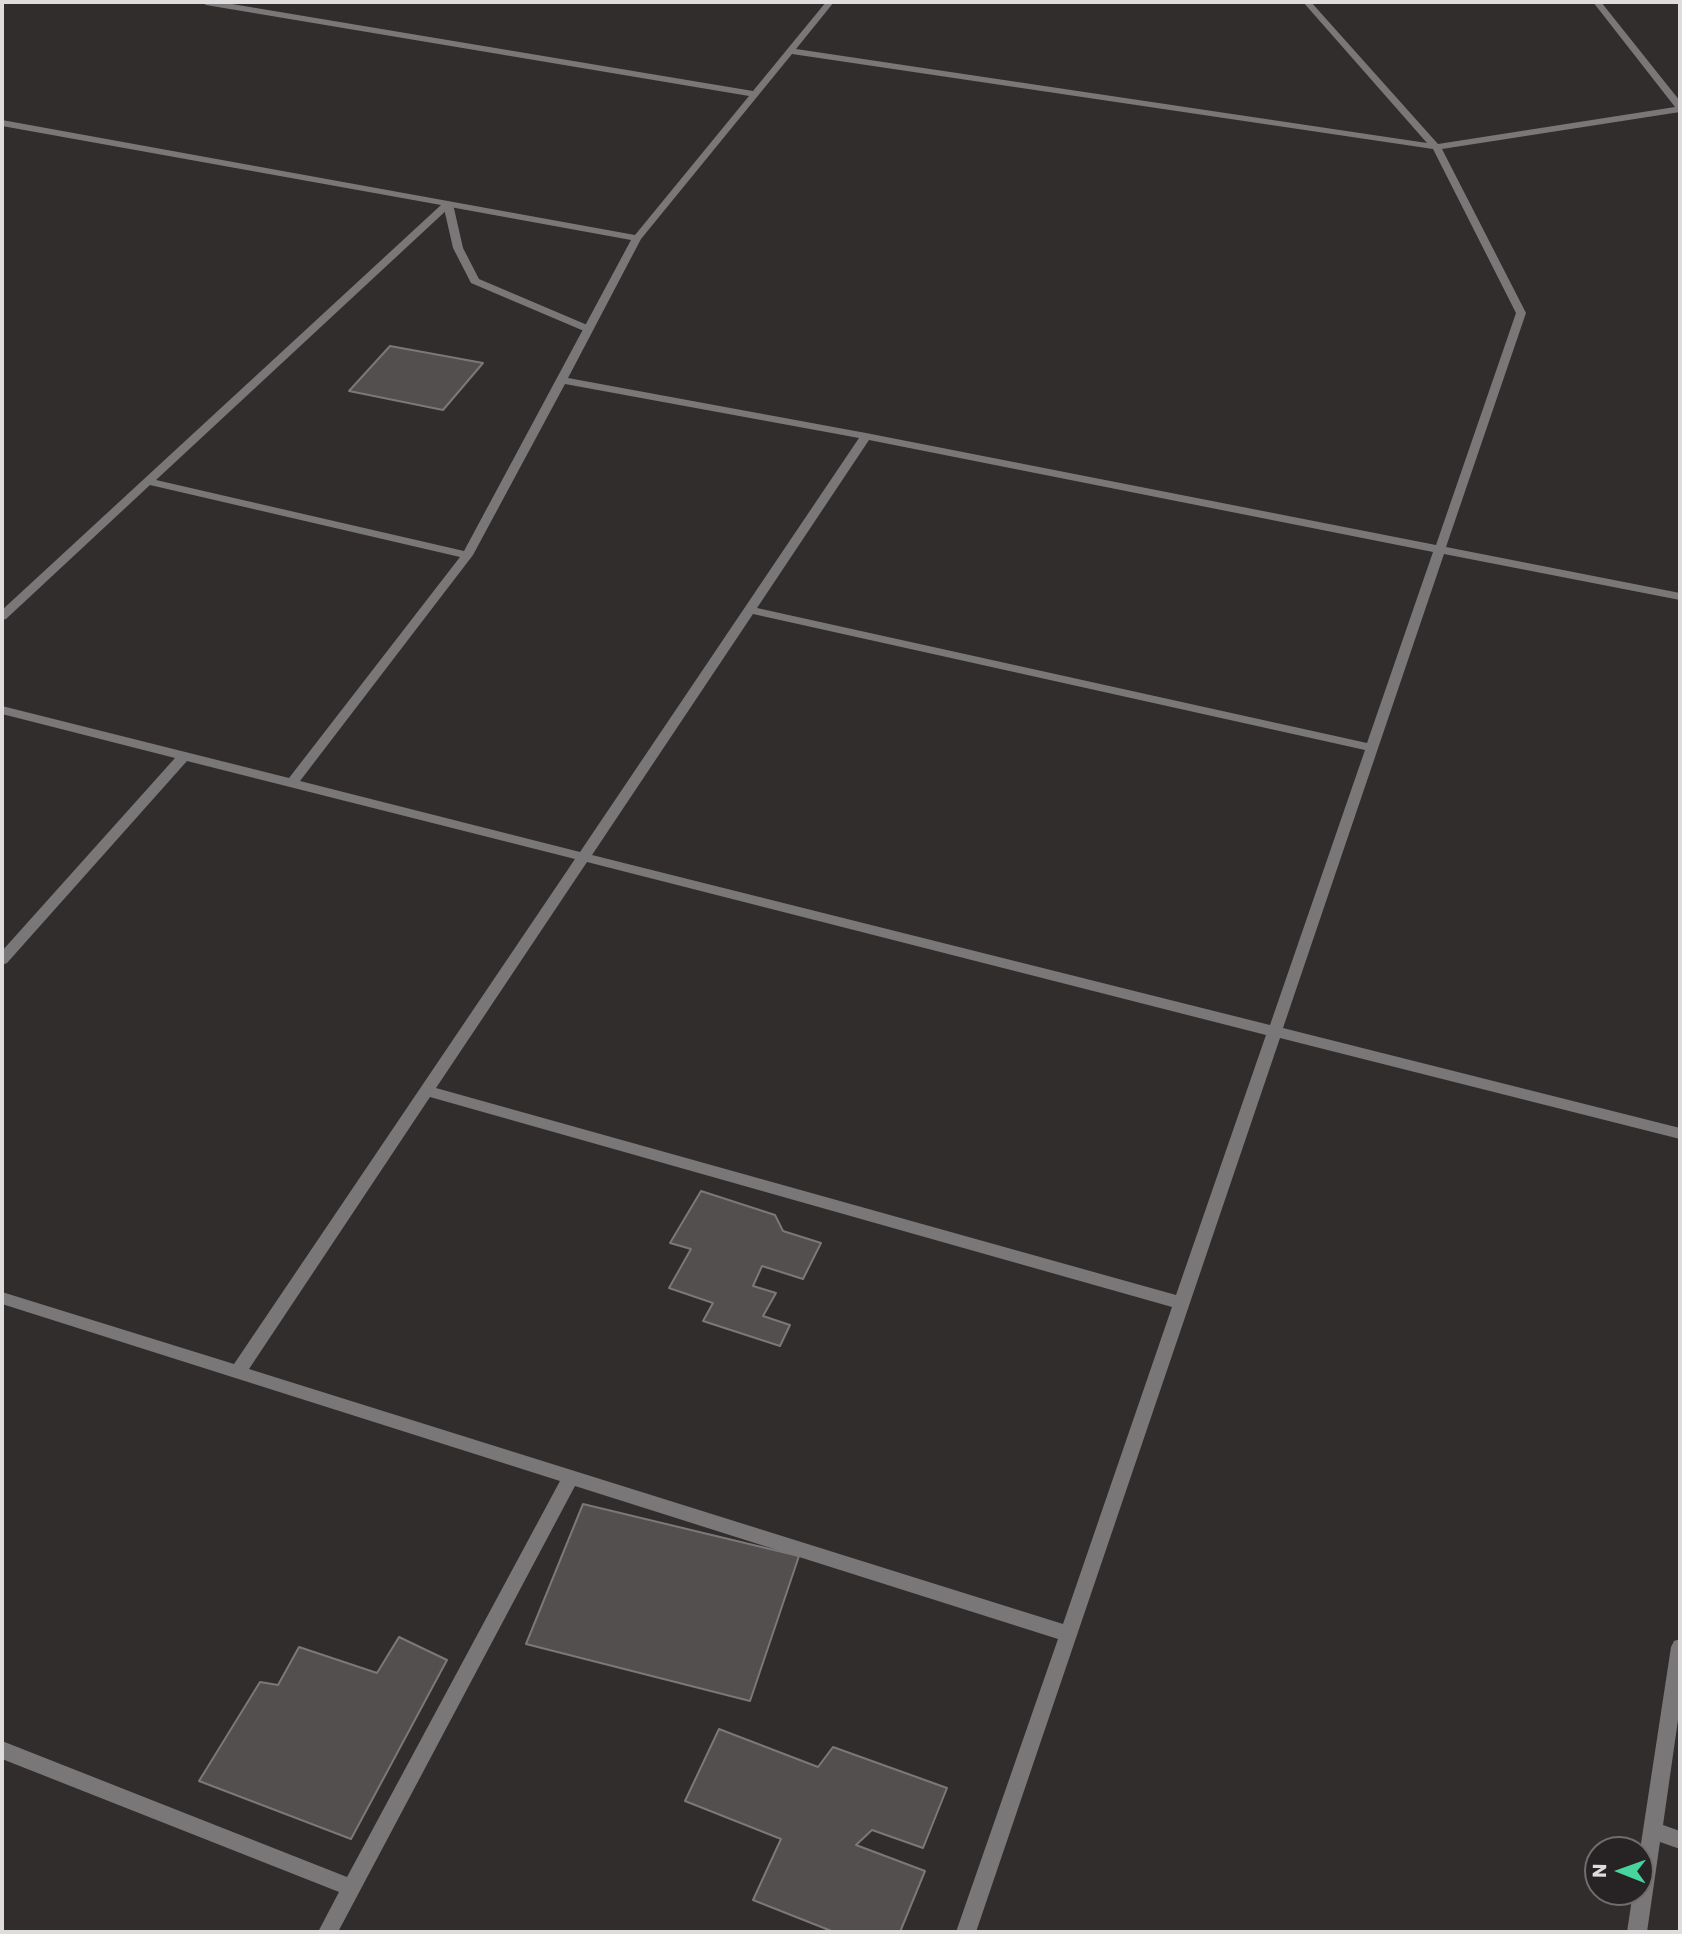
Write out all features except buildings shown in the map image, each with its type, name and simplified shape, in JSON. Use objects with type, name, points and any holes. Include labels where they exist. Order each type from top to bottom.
[{"type":"street","points":[[206,2],[755,94]]},
{"type":"street","points":[[291,783],[467,555],[637,238],[831,2]]},
{"type":"street","points":[[967,1932],[1521,313],[1436,147],[1307,2]]},
{"type":"street","points":[[790,51],[1436,147],[1680,108],[1597,2]]},
{"type":"street","points":[[2,123],[637,238]]},
{"type":"street","points":[[448,204],[458,248],[475,281],[588,328]]},
{"type":"street","points":[[2,616],[448,204]]},
{"type":"street","points":[[562,380],[866,436],[1680,597]]},
{"type":"street","points":[[237,1373],[866,436]]},
{"type":"street","points":[[148,481],[467,555]]},
{"type":"street","points":[[750,610],[1372,748]]},
{"type":"street","points":[[2,710],[1680,1134]]},
{"type":"street","points":[[2,960],[184,756]]},
{"type":"street","points":[[427,1091],[1182,1303]]},
{"type":"street","points":[[2,1298],[1068,1634]]},
{"type":"street","points":[[328,1932],[570,1479]]},
{"type":"street","points":[[1637,1932],[1680,1647]]},
{"type":"street","points":[[2,1750],[351,1888]]},
{"type":"street","points":[[1653,1831],[1680,1840]]}]
